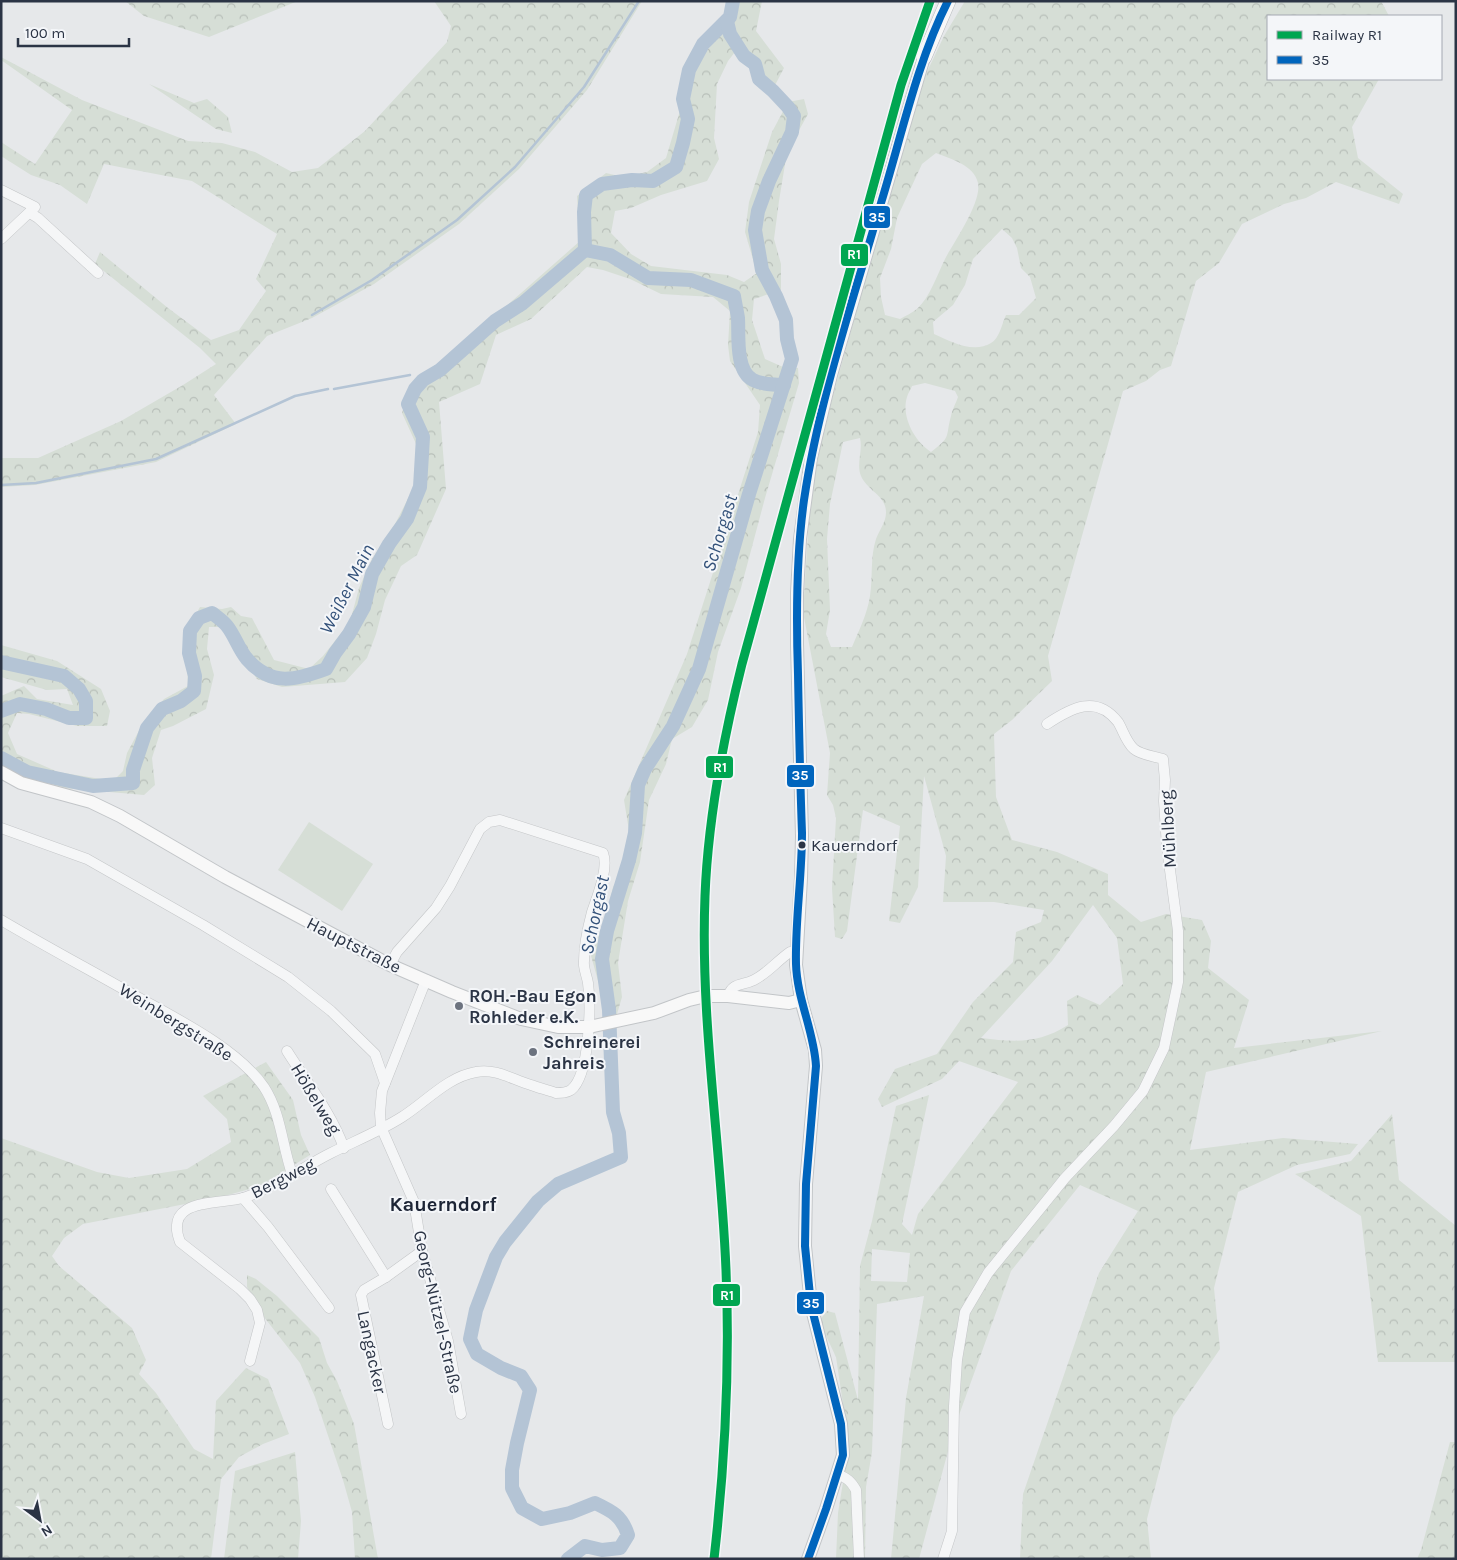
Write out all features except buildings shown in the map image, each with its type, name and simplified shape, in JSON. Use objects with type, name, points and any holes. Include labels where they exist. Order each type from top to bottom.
[{"type":"highway","points":[[924,57],[948,1]]},
{"type":"main road","points":[[808,1559],[843,1455],[842,1424],[812,1305],[805,1246],[805,1215],[816,1066],[812,1034],[797,981],[796,952],[802,836],[797,644],[800,539],[811,458],[831,376],[924,57]]},
{"type":"main road","name":"Hauptstraße","points":[[1,772],[20,783],[91,802],[120,816],[225,877],[390,965],[521,1019],[558,1027],[594,1026],[654,1013],[702,997],[728,996],[789,1003],[801,1000]]},
{"type":"street","points":[[1,190],[35,207],[1,239]]},
{"type":"street","points":[[30,213],[38,218],[98,273]]},
{"type":"street","name":"Mühlberg","points":[[943,1559],[952,1531],[954,1406],[957,1360],[965,1312],[988,1273],[1065,1178],[1114,1126],[1143,1091],[1164,1048],[1178,982],[1178,931],[1167,847],[1163,759],[1139,752],[1133,748],[1118,723],[1106,710],[1089,705],[1072,709],[1047,724]]},
{"type":"street","points":[[390,965],[397,952],[436,908],[450,886],[480,829],[489,822],[500,820],[603,853],[605,858],[600,888],[592,913],[583,962],[588,982],[594,1026]]},
{"type":"street","points":[[1,828],[87,859],[203,925],[288,977],[331,1011],[375,1054],[385,1083]]},
{"type":"street","name":"Weinbergstraße","points":[[1,920],[202,1034],[241,1062],[263,1087],[275,1110],[292,1174]]},
{"type":"street","points":[[728,996],[730,989],[736,985],[754,980],[768,972],[790,952],[796,952]]},
{"type":"street","points":[[382,1127],[380,1113],[382,1091],[426,980]]},
{"type":"street","name":"Bergweg","points":[[250,1361],[260,1322],[257,1310],[240,1289],[180,1242],[177,1234],[177,1224],[180,1214],[194,1206],[244,1198],[278,1182],[402,1117],[441,1088],[461,1077],[477,1072],[492,1072],[556,1093],[564,1093],[572,1089],[578,1080],[594,1026]]},
{"type":"street","points":[[375,1054],[384,1055],[398,1049]]},
{"type":"street","name":"Hößelweg","points":[[287,1051],[300,1073],[318,1096],[344,1148]]},
{"type":"street","name":"Georg-Nützel-Straße","points":[[382,1127],[414,1202],[422,1251],[448,1341],[461,1414]]},
{"type":"street","points":[[331,1189],[386,1277]]},
{"type":"street","points":[[244,1198],[329,1308]]},
{"type":"street","name":"Langacker","points":[[388,1424],[361,1295],[364,1290],[422,1251]]},
{"type":"street","points":[[837,1474],[848,1478],[856,1490],[859,1559]]},
{"type":"green space","points":[[125,1],[298,1],[209,37],[144,16]]},
{"type":"green space","points":[[434,1],[642,1],[587,90],[519,169],[459,224],[374,284],[312,318],[267,336],[214,395],[236,424],[156,462],[35,485],[1,487],[1,458],[38,458],[121,421],[216,364],[200,348],[95,264],[100,252],[168,308],[211,340],[239,330],[266,291],[256,279],[277,234],[192,181],[104,164],[87,204],[60,185],[31,175],[1,156],[1,142],[35,164],[72,110],[1,60],[1,57],[82,100],[188,141],[222,143],[255,152],[292,172],[318,168],[365,131],[447,42],[451,26]]},
{"type":"green space","points":[[738,1],[762,1],[756,31],[784,68],[773,89],[742,43],[728,61],[717,84],[714,138],[719,159],[707,181],[661,195],[631,208],[615,211],[611,233],[631,254],[651,266],[727,275],[744,282],[757,273],[745,232],[749,202],[772,132],[788,102],[804,99],[808,114],[787,152],[774,239],[781,264],[781,290],[754,299],[752,320],[765,359],[783,367],[798,368],[799,383],[741,588],[718,652],[708,700],[692,727],[672,739],[666,764],[649,800],[640,862],[628,901],[618,963],[622,997],[615,1021],[604,1023],[606,1010],[590,952],[605,922],[613,887],[621,874],[630,837],[624,800],[687,654],[758,432],[760,405],[730,361],[728,345],[730,311],[713,297],[661,294],[630,279],[587,267],[531,319],[496,335],[480,384],[439,402],[446,489],[417,555],[401,566],[385,600],[367,658],[345,682],[282,687],[257,679],[222,627],[209,627],[207,649],[214,675],[206,709],[161,730],[152,758],[155,785],[144,795],[40,786],[1,769],[1,696],[24,686],[37,699],[73,705],[67,689],[47,690],[1,677],[1,645],[57,661],[101,689],[110,711],[107,726],[77,726],[29,714],[17,713],[8,733],[17,754],[58,772],[113,781],[123,771],[127,753],[142,725],[164,699],[188,686],[186,632],[200,607],[222,609],[231,607],[241,616],[252,618],[274,660],[309,669],[323,656],[350,622],[359,588],[372,559],[395,524],[414,487],[417,446],[402,413],[411,384],[469,339],[580,241],[577,196],[606,173],[623,177],[647,172],[666,158],[695,65],[734,17]]},
{"type":"green space","points":[[965,1],[1381,1],[1388,15],[1267,15],[1267,80],[1378,80],[1352,127],[1358,158],[1403,194],[1399,204],[1336,182],[1306,198],[1284,204],[1242,224],[1219,263],[1196,281],[1171,366],[1160,370],[1146,381],[1123,391],[1048,656],[1052,681],[1012,720],[994,734],[996,797],[1012,840],[1057,852],[1108,874],[1108,895],[1141,922],[1166,914],[1202,920],[1211,941],[1208,968],[1249,1000],[1234,1048],[1382,1031],[1206,1072],[1190,1150],[1283,1138],[1358,1144],[1350,1154],[1297,1165],[1238,1192],[1214,1288],[1220,1349],[1173,1417],[1147,1519],[1151,1559],[1020,1559],[1023,1494],[1099,1273],[1138,1211],[1080,1185],[1011,1271],[954,1429],[919,1559],[891,1559],[906,1398],[924,1296],[877,1304],[872,1452],[866,1487],[865,1559],[836,1559],[838,1513],[849,1445],[836,1357],[819,1321],[827,1311],[835,1313],[858,1400],[860,1266],[872,1221],[896,1106],[929,1095],[902,1224],[912,1235],[918,1214],[1018,1082],[959,1061],[942,1079],[882,1107],[878,1099],[895,1069],[937,1054],[973,1002],[1013,962],[1016,932],[1041,922],[1044,910],[994,902],[943,902],[946,856],[924,776],[918,887],[900,923],[889,921],[900,826],[863,810],[847,931],[842,939],[835,937],[832,888],[836,818],[833,805],[827,795],[830,753],[803,612],[811,486],[833,395],[925,76],[944,36]],"holes":[[[936,153],[967,167],[976,177],[978,191],[972,211],[926,298],[917,309],[900,319],[885,315],[881,297],[880,278],[891,249],[897,218],[922,164]],[[1002,229],[1012,238],[1017,248],[1021,268],[1030,277],[1036,298],[1019,315],[1006,315],[994,341],[977,347],[954,343],[934,334],[933,322],[953,305],[965,285],[973,259]],[[925,383],[955,391],[958,397],[947,436],[931,452],[914,435],[907,420],[907,396],[912,386]],[[860,438],[859,467],[861,476],[883,502],[886,515],[874,546],[870,596],[860,628],[852,647],[831,647],[826,634],[830,610],[827,539],[830,504],[843,442]],[[1093,905],[1117,938],[1123,984],[1100,1005],[1077,995],[1067,1001],[1068,1025],[1047,1036],[1016,1041],[981,1038],[1052,961]],[[872,1249],[910,1253],[907,1282],[871,1281]]]},
{"type":"green space","points":[[149,84],[194,103],[207,99],[228,117],[232,133],[216,129]]},
{"type":"green space","points":[[309,822],[373,864],[342,911],[278,870]]},
{"type":"green space","points":[[266,1062],[293,1100],[301,1135],[310,1155],[260,1186],[221,1197],[83,1224],[64,1238],[52,1256],[59,1266],[132,1328],[146,1360],[139,1374],[156,1393],[194,1449],[213,1459],[216,1401],[246,1368],[268,1379],[289,1434],[263,1444],[239,1457],[221,1479],[211,1559],[1,1559],[1,1138],[97,1172],[129,1178],[187,1169],[231,1142],[227,1119],[203,1096]]},
{"type":"green space","points":[[1392,1114],[1399,1180],[1456,1226],[1455,1362],[1378,1362],[1361,1216],[1295,1174],[1351,1161]]},
{"type":"green space","points":[[247,1275],[256,1279],[277,1296],[319,1338],[327,1363],[337,1381],[354,1424],[378,1559],[355,1559],[352,1512],[315,1397],[300,1363],[260,1312],[247,1287]]},
{"type":"green space","points":[[1450,1442],[1456,1442],[1456,1559],[1417,1559],[1421,1550]]},
{"type":"green space","points":[[295,1452],[301,1521],[298,1559],[224,1559],[235,1471]]},
{"type":"waterway","points":[[312,315],[372,280],[457,220],[515,167],[584,87],[639,1]]},
{"type":"waterway","name":"Weißer Main","points":[[1,758],[27,772],[93,786],[133,783],[133,770],[147,728],[162,709],[181,701],[194,691],[195,676],[189,653],[190,631],[199,618],[212,613],[227,626],[247,659],[265,674],[284,679],[304,676],[326,669],[364,607],[372,574],[389,544],[407,519],[420,487],[423,437],[408,404],[415,389],[423,380],[440,370],[495,321],[523,303],[585,250],[584,212],[586,195],[602,184],[632,180],[653,181],[676,167],[688,119],[683,99],[689,70],[703,44],[730,17],[733,1]]},
{"type":"waterway","name":"Schorgast","points":[[568,1559],[585,1546],[602,1550],[620,1548],[628,1535],[626,1528],[616,1515],[595,1503],[570,1513],[542,1519],[522,1508],[512,1488],[512,1470],[530,1390],[521,1376],[501,1368],[477,1354],[470,1339],[476,1310],[496,1257],[505,1242],[538,1201],[558,1184],[621,1157],[619,1133],[613,1112],[609,1010],[602,959],[607,931],[629,860],[635,833],[638,785],[645,769],[673,726],[699,669],[749,494],[792,359],[787,339],[786,320],[762,270],[755,230],[758,211],[769,181],[792,132],[794,116],[773,91],[759,79],[755,64],[744,56],[730,34],[727,21]]},
{"type":"waterway","name":"Schorgast","points":[[585,250],[610,255],[648,278],[691,280],[734,296],[738,318],[739,352],[743,369],[753,380],[768,384],[784,385]]},
{"type":"waterway","points":[[334,389],[410,375]]},
{"type":"waterway","points":[[1,485],[36,483],[156,459],[295,396],[328,389]]},
{"type":"waterway","name":"Weißer Main","points":[[1,662],[64,676],[79,689],[86,701],[86,718],[69,718],[46,709],[20,704],[1,711]]},
{"type":"rail line","name":"R1","points":[[714,1559],[724,1451],[727,1306],[723,1223],[705,990],[705,896],[713,808],[723,750],[742,664],[901,85],[930,1]]},
{"type":"transit line","name":"35","points":[[808,1559],[843,1455],[841,1424],[811,1305],[805,1246],[806,1184],[816,1066],[815,1053],[799,990],[796,964],[802,833],[797,630],[799,543],[810,462],[838,350],[910,100],[927,49],[948,1]]},
{"type":"place","name":"Kauerndorf","points":[[802,845]]},
{"type":"place","name":"ROH.-Bau Egon Rohleder e.K.","points":[[459,1006]]},
{"type":"place","name":"Schreinerei Jahreis","points":[[533,1052]]},
{"type":"district","name":"Kauerndorf","points":[[443,1204]]}]
